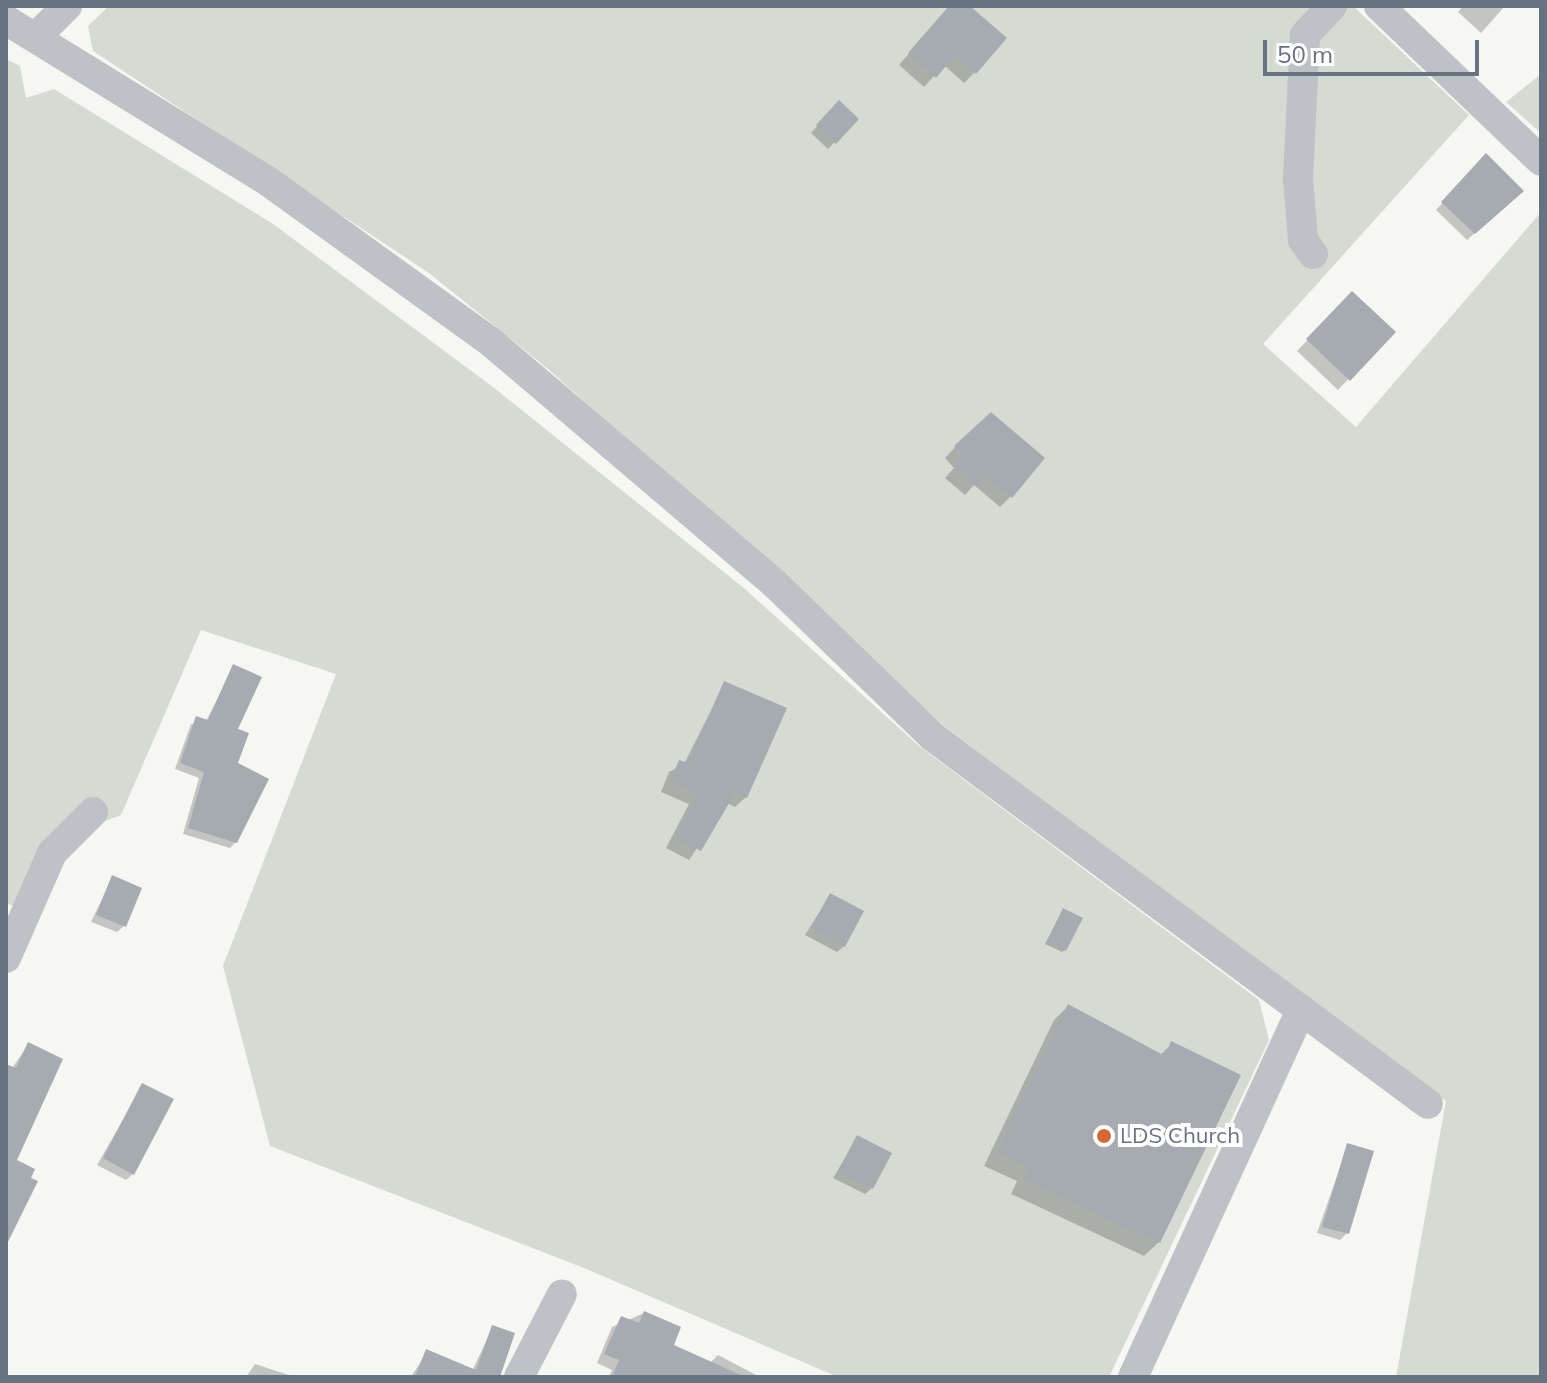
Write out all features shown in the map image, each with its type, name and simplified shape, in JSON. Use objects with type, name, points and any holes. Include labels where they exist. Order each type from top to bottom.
[{"type":"street","points":[[36,37],[67,6]]},
{"type":"street","points":[[1313,254],[1303,240],[1298,178],[1305,35],[1332,6]]},
{"type":"street","points":[[1379,6],[1541,161]]},
{"type":"street","points":[[6,20],[269,182],[492,343],[775,584],[933,737],[1428,1104]]},
{"type":"street","points":[[6,958],[52,853],[93,812]]},
{"type":"street","points":[[1133,1377],[1301,1010]]},
{"type":"street","points":[[519,1377],[562,1294]]},
{"type":"shaded area","points":[[109,6],[1353,6],[1469,115],[1263,344],[1356,427],[1541,212],[1541,1377],[1396,1377],[1446,1101],[944,726],[548,369],[429,273],[93,51],[88,26]]},
{"type":"shaded area","points":[[6,59],[20,66],[26,98],[54,89],[273,224],[493,387],[745,589],[919,746],[1259,1000],[1269,1040],[1109,1377],[838,1377],[584,1268],[270,1146],[223,966],[336,674],[201,630],[121,815],[76,832],[33,914],[6,903]]},
{"type":"shaded area","points":[[1541,74],[1541,133],[1506,102]]},
{"type":"building","points":[[949,6],[970,6],[1007,38],[976,74],[955,55],[936,78],[908,53]]},
{"type":"building","points":[[839,100],[859,119],[836,144],[816,125]]},
{"type":"building","points":[[1486,153],[1524,191],[1475,234],[1441,202]]},
{"type":"building","points":[[1352,291],[1396,332],[1350,381],[1306,339]]},
{"type":"building","points":[[991,412],[1045,458],[1012,498],[985,475],[977,486],[954,466],[963,456],[954,446]]},
{"type":"building","points":[[233,664],[262,677],[238,729],[249,733],[238,763],[269,779],[237,843],[188,828],[204,772],[180,763],[196,716],[208,720]]},
{"type":"building","points":[[724,681],[787,708],[747,798],[735,793],[701,851],[675,838],[698,794],[670,781],[679,760],[688,763]]},
{"type":"building","points":[[112,875],[142,888],[126,927],[96,915]]},
{"type":"building","points":[[830,893],[864,911],[845,947],[811,928]]},
{"type":"building","points":[[1063,908],[1083,918],[1066,951],[1047,941]]},
{"type":"building","points":[[1068,1004],[1165,1056],[1171,1041],[1241,1075],[1160,1243],[1024,1179],[1030,1167],[997,1151]]},
{"type":"building","points":[[28,1042],[63,1059],[17,1160],[35,1169],[31,1178],[38,1181],[6,1246],[6,1064],[16,1068]]},
{"type":"building","points":[[142,1083],[174,1099],[134,1175],[103,1158]]},
{"type":"building","points":[[857,1135],[892,1153],[873,1189],[838,1171]]},
{"type":"building","points":[[1347,1143],[1374,1151],[1349,1234],[1322,1227]]},
{"type":"building","points":[[644,1311],[681,1327],[674,1345],[745,1377],[612,1377],[619,1360],[604,1354],[621,1316],[639,1323]]},
{"type":"building","points":[[492,1325],[515,1333],[500,1377],[415,1377],[426,1349],[476,1370]]},
{"type":"place","name":"LDS Church","points":[[1104,1136]]}]
